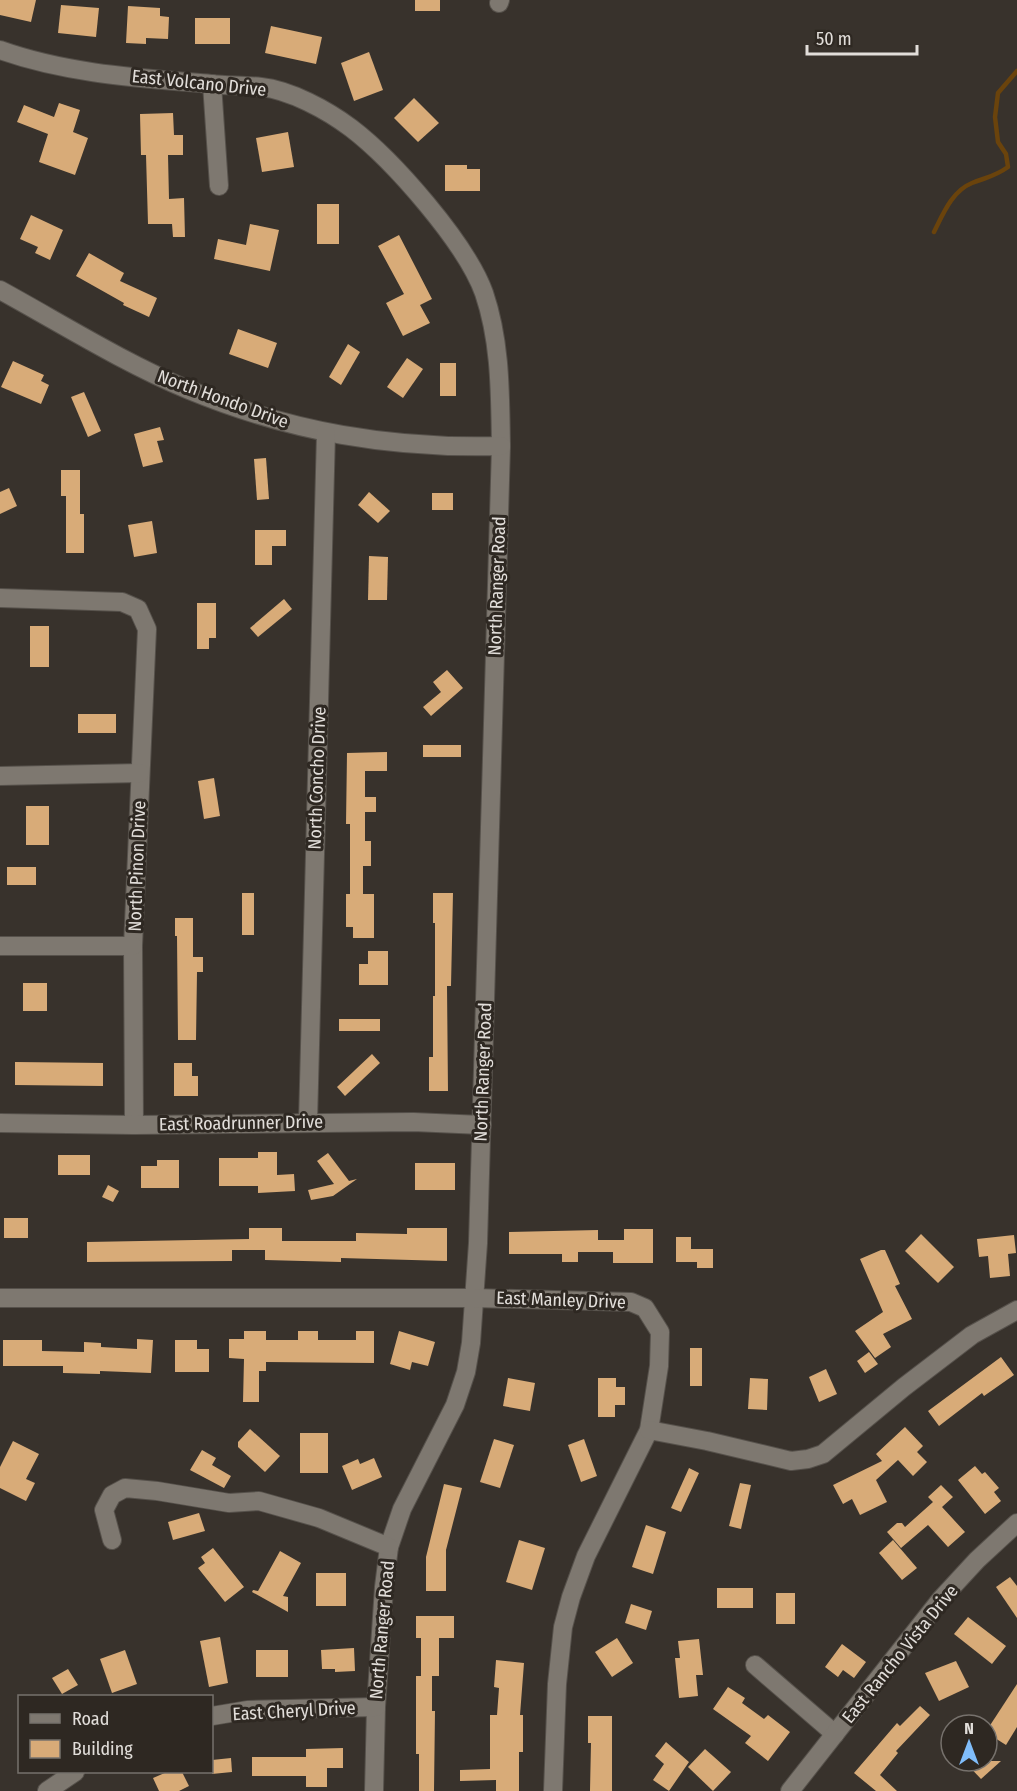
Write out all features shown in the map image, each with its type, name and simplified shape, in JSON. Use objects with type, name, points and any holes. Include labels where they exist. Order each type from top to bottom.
[{"type":"street","name":"East Volcano Drive","points":[[0,50],[73,70],[262,87],[305,100],[351,128],[394,168],[436,216],[465,255],[483,292],[496,335]]},
{"type":"street","points":[[212,84],[219,186]]},
{"type":"street","name":"North Hondo Drive","points":[[0,290],[132,363],[188,390],[262,417],[326,433],[409,443],[472,447],[501,446]]},
{"type":"street","name":"North Ranger Road","points":[[374,1791],[376,1707],[389,1547],[402,1509],[455,1405],[466,1372],[474,1298],[482,1125],[501,446],[496,335]]},
{"type":"street","name":"North Concho Drive","points":[[308,1122],[326,433]]},
{"type":"street","name":"North Pinon Drive","points":[[0,598],[122,602],[138,609],[147,629],[133,946],[134,1125]]},
{"type":"street","points":[[0,776],[140,773]]},
{"type":"street","points":[[0,946],[133,946]]},
{"type":"street","name":"East Roadrunner Drive","points":[[0,1123],[134,1125],[412,1122],[482,1125]]},
{"type":"street","name":"East Manley Drive","points":[[0,1298],[474,1298],[632,1302],[645,1308],[660,1332],[659,1366],[649,1430],[586,1556],[563,1627],[557,1684],[553,1791]]},
{"type":"street","points":[[649,1430],[791,1461],[808,1459],[823,1454],[904,1387],[972,1335],[1017,1310]]},
{"type":"street","points":[[112,1540],[104,1510],[112,1495],[125,1488],[229,1503],[259,1501],[319,1518],[389,1547]]},
{"type":"street","name":"East Rancho Vista Drive","points":[[790,1791],[941,1599],[977,1560],[1017,1523]]},
{"type":"street","points":[[754,1665],[835,1734]]},
{"type":"street","name":"East Cheryl Drive","points":[[213,1716],[248,1710],[376,1707]]},
{"type":"street","points":[[47,1791],[74,1773]]},
{"type":"building","points":[[0,0],[36,0],[31,22],[0,15]]},
{"type":"building","points":[[415,0],[440,0],[440,11],[415,11]]},
{"type":"building","points":[[61,5],[99,8],[96,37],[58,33]]},
{"type":"building","points":[[128,6],[160,8],[160,16],[169,17],[168,39],[146,38],[146,44],[126,43]]},
{"type":"building","points":[[195,18],[230,18],[230,44],[195,44]]},
{"type":"building","points":[[271,26],[322,37],[316,64],[265,53]]},
{"type":"building","points":[[369,52],[383,90],[354,101],[341,63]]},
{"type":"building","points":[[414,98],[439,123],[418,142],[394,118]]},
{"type":"building","points":[[59,103],[80,110],[73,132],[88,138],[75,175],[39,162],[48,134],[17,122],[24,105],[54,117]]},
{"type":"building","points":[[173,113],[174,135],[183,135],[183,155],[168,155],[169,199],[184,198],[185,237],[173,237],[172,224],[148,224],[146,155],[141,155],[140,114]]},
{"type":"building","points":[[288,132],[294,167],[262,172],[256,138]]},
{"type":"building","points":[[445,165],[467,165],[467,169],[480,169],[480,191],[445,191]]},
{"type":"building","points":[[317,204],[339,204],[339,244],[317,244]]},
{"type":"building","points":[[31,215],[63,230],[50,260],[35,253],[38,247],[20,239]]},
{"type":"building","points":[[250,224],[279,230],[270,271],[214,259],[218,239],[246,245]]},
{"type":"building","points":[[399,235],[432,299],[420,305],[430,323],[403,336],[386,303],[404,294],[378,246]]},
{"type":"building","points":[[89,253],[124,273],[120,281],[157,298],[149,317],[123,305],[124,303],[76,276]]},
{"type":"building","points":[[238,329],[277,343],[268,368],[229,354]]},
{"type":"building","points":[[348,344],[360,352],[341,385],[329,377]]},
{"type":"building","points":[[407,358],[423,369],[403,398],[387,387]]},
{"type":"building","points":[[13,361],[44,375],[41,381],[49,385],[41,404],[1,387]]},
{"type":"building","points":[[440,363],[456,363],[456,396],[440,396]]},
{"type":"building","points":[[84,392],[101,431],[88,437],[71,397]]},
{"type":"building","points":[[160,427],[164,440],[157,441],[163,462],[143,467],[134,434]]},
{"type":"building","points":[[266,458],[269,499],[257,500],[254,459]]},
{"type":"building","points":[[61,470],[80,470],[80,514],[84,514],[84,553],[66,553],[66,496],[61,496]]},
{"type":"building","points":[[9,488],[17,506],[0,514],[0,492]]},
{"type":"building","points":[[369,492],[390,511],[378,523],[358,505]]},
{"type":"building","points":[[432,493],[453,493],[453,510],[432,510]]},
{"type":"building","points":[[152,521],[157,553],[134,557],[128,525]]},
{"type":"building","points":[[255,530],[286,530],[286,546],[272,546],[272,565],[255,565]]},
{"type":"building","points":[[369,556],[388,557],[387,600],[368,600]]},
{"type":"building","points":[[284,599],[292,609],[258,637],[250,628]]},
{"type":"building","points":[[197,603],[216,603],[216,638],[209,638],[209,649],[197,649]]},
{"type":"building","points":[[30,626],[49,626],[49,667],[30,667]]},
{"type":"building","points":[[447,670],[463,688],[431,716],[423,707],[441,692],[433,682]]},
{"type":"building","points":[[78,714],[116,714],[116,733],[78,733]]},
{"type":"building","points":[[423,745],[461,745],[461,757],[423,757]]},
{"type":"building","points":[[387,752],[387,771],[365,771],[365,797],[376,797],[376,812],[365,812],[365,841],[371,841],[371,866],[363,866],[363,894],[374,894],[374,938],[353,938],[353,927],[346,927],[346,894],[350,894],[350,824],[346,824],[347,753]]},
{"type":"building","points":[[214,778],[220,816],[204,819],[198,781]]},
{"type":"building","points":[[26,806],[49,806],[49,845],[26,845]]},
{"type":"building","points":[[7,867],[36,867],[36,885],[7,885]]},
{"type":"building","points":[[242,893],[254,893],[254,935],[242,935]]},
{"type":"building","points":[[433,893],[453,893],[451,986],[447,986],[448,1091],[429,1091],[429,1057],[433,1057],[433,996],[435,996]]},
{"type":"building","points":[[175,918],[193,918],[193,957],[203,957],[203,972],[197,972],[196,1040],[178,1040]]},
{"type":"building","points":[[368,951],[388,951],[388,985],[359,985],[359,964],[368,964]]},
{"type":"building","points":[[23,983],[47,983],[47,1011],[23,1011]]},
{"type":"building","points":[[339,1019],[380,1019],[380,1031],[339,1031]]},
{"type":"building","points":[[372,1054],[380,1063],[345,1096],[337,1087]]},
{"type":"building","points":[[15,1062],[103,1063],[103,1086],[15,1085]]},
{"type":"building","points":[[174,1063],[192,1063],[192,1076],[198,1076],[198,1096],[174,1096]]},
{"type":"building","points":[[258,1152],[277,1152],[277,1175],[294,1174],[295,1191],[258,1193],[258,1186],[219,1186],[219,1158],[258,1158]]},
{"type":"building","points":[[328,1153],[349,1181],[357,1179],[333,1196],[311,1200],[308,1190],[334,1184],[317,1161]]},
{"type":"building","points":[[58,1155],[90,1155],[90,1175],[58,1175]]},
{"type":"building","points":[[157,1160],[179,1160],[179,1188],[141,1188],[141,1166],[157,1166]]},
{"type":"building","points":[[415,1163],[455,1163],[455,1190],[415,1190]]},
{"type":"building","points":[[108,1185],[119,1191],[113,1202],[102,1197]]},
{"type":"building","points":[[4,1218],[28,1218],[28,1238],[4,1238]]},
{"type":"building","points":[[249,1228],[282,1228],[282,1241],[356,1241],[356,1233],[407,1234],[407,1228],[447,1228],[447,1261],[341,1258],[341,1262],[265,1260],[265,1250],[232,1250],[232,1261],[87,1262],[87,1242],[249,1239]]},
{"type":"building","points":[[624,1229],[653,1229],[653,1263],[613,1263],[613,1252],[578,1252],[578,1262],[562,1262],[562,1254],[509,1254],[509,1232],[598,1230],[598,1240],[624,1240]]},
{"type":"building","points":[[921,1234],[954,1267],[938,1283],[905,1251]]},
{"type":"building","points":[[1014,1235],[1016,1253],[1008,1254],[1010,1276],[990,1278],[988,1256],[979,1257],[977,1239]]},
{"type":"building","points":[[676,1237],[691,1237],[691,1249],[713,1249],[713,1268],[697,1268],[697,1262],[676,1262]]},
{"type":"building","points":[[885,1250],[900,1284],[895,1286],[912,1319],[883,1334],[891,1347],[875,1358],[855,1331],[883,1312],[860,1259]]},
{"type":"building","points":[[244,1331],[266,1331],[266,1340],[298,1340],[298,1331],[318,1331],[318,1340],[356,1340],[356,1331],[374,1331],[374,1363],[266,1362],[266,1371],[259,1371],[259,1402],[243,1402],[244,1359],[229,1358],[229,1339],[244,1339]]},
{"type":"building","points":[[399,1331],[435,1342],[428,1366],[412,1362],[410,1370],[390,1364]]},
{"type":"building","points":[[137,1339],[153,1340],[151,1373],[100,1371],[100,1374],[63,1373],[63,1366],[3,1366],[3,1340],[42,1340],[42,1351],[84,1352],[84,1342],[101,1343],[101,1347],[137,1349]]},
{"type":"building","points":[[175,1340],[197,1340],[197,1349],[209,1349],[209,1372],[175,1372]]},
{"type":"building","points":[[690,1348],[702,1348],[702,1386],[690,1386]]},
{"type":"building","points":[[869,1352],[878,1364],[865,1373],[857,1361]]},
{"type":"building","points":[[1001,1357],[1014,1375],[984,1396],[982,1393],[939,1426],[928,1411]]},
{"type":"building","points":[[826,1369],[837,1394],[819,1402],[809,1377]]},
{"type":"building","points":[[508,1378],[535,1383],[530,1411],[503,1406]]},
{"type":"building","points":[[598,1378],[616,1378],[616,1387],[625,1387],[625,1405],[615,1405],[615,1417],[598,1417]]},
{"type":"building","points":[[750,1378],[768,1379],[767,1410],[748,1409]]},
{"type":"building","points":[[905,1427],[923,1446],[917,1452],[927,1462],[913,1476],[898,1460],[876,1480],[887,1502],[860,1515],[852,1499],[843,1504],[833,1485],[882,1461],[876,1454]]},
{"type":"building","points":[[250,1429],[280,1456],[265,1472],[238,1447],[238,1442]]},
{"type":"building","points":[[300,1433],[328,1433],[328,1473],[300,1473]]},
{"type":"building","points":[[494,1439],[514,1445],[500,1488],[480,1482]]},
{"type":"building","points":[[584,1439],[597,1476],[581,1482],[568,1445]]},
{"type":"building","points":[[13,1441],[39,1454],[26,1479],[35,1483],[26,1501],[0,1488],[0,1467]]},
{"type":"building","points":[[202,1450],[216,1458],[212,1465],[231,1476],[224,1488],[190,1470]]},
{"type":"building","points":[[374,1458],[382,1477],[352,1490],[342,1466],[358,1459],[360,1464]]},
{"type":"building","points":[[975,1466],[982,1474],[985,1472],[999,1488],[994,1492],[1001,1501],[985,1514],[958,1480]]},
{"type":"building","points":[[689,1468],[699,1473],[681,1512],[671,1508]]},
{"type":"building","points":[[740,1483],[751,1485],[741,1529],[729,1526]]},
{"type":"building","points":[[444,1484],[462,1488],[446,1550],[446,1591],[426,1591],[426,1557]]},
{"type":"building","points":[[941,1485],[953,1497],[942,1507],[965,1532],[948,1547],[928,1525],[901,1548],[887,1532],[897,1523],[902,1523],[905,1527],[933,1502],[928,1497]]},
{"type":"building","points":[[199,1513],[205,1531],[173,1540],[168,1522]]},
{"type":"building","points":[[646,1525],[666,1532],[653,1574],[632,1567]]},
{"type":"building","points":[[519,1540],[545,1548],[532,1590],[506,1582]]},
{"type":"building","points":[[893,1540],[917,1568],[902,1580],[879,1553]]},
{"type":"building","points":[[213,1548],[244,1587],[225,1602],[198,1568],[205,1563],[201,1557]]},
{"type":"building","points":[[280,1551],[301,1563],[283,1596],[288,1597],[288,1612],[252,1592],[253,1590],[258,1591]]},
{"type":"building","points":[[316,1573],[346,1573],[346,1606],[316,1606]]},
{"type":"building","points":[[1010,1577],[1017,1586],[1017,1618],[996,1587]]},
{"type":"building","points":[[717,1588],[753,1588],[753,1608],[717,1608]]},
{"type":"building","points":[[776,1593],[795,1593],[795,1624],[776,1624]]},
{"type":"building","points":[[631,1604],[652,1611],[646,1630],[625,1623]]},
{"type":"building","points":[[416,1616],[454,1616],[454,1638],[439,1638],[439,1676],[432,1676],[432,1711],[435,1711],[434,1791],[419,1791],[419,1754],[416,1754],[416,1676],[421,1676],[421,1638],[416,1638]]},
{"type":"building","points":[[968,1617],[1006,1646],[992,1664],[954,1634]]},
{"type":"building","points":[[220,1637],[228,1683],[209,1687],[200,1641]]},
{"type":"building","points":[[617,1638],[633,1663],[612,1677],[595,1652]]},
{"type":"building","points":[[699,1639],[703,1675],[696,1675],[698,1696],[679,1698],[675,1658],[680,1658],[678,1641]]},
{"type":"building","points":[[842,1644],[866,1662],[854,1678],[843,1670],[838,1677],[825,1667]]},
{"type":"building","points":[[354,1648],[355,1671],[335,1672],[335,1669],[322,1669],[321,1650]]},
{"type":"building","points":[[125,1650],[137,1684],[112,1693],[100,1659]]},
{"type":"building","points":[[256,1650],[288,1650],[288,1677],[256,1677]]},
{"type":"building","points":[[496,1660],[524,1663],[520,1715],[523,1715],[523,1752],[519,1752],[519,1791],[496,1791],[496,1780],[460,1781],[460,1770],[490,1769],[490,1715],[497,1715],[499,1688],[494,1687]]},
{"type":"building","points":[[956,1661],[969,1687],[939,1701],[925,1673]]},
{"type":"building","points":[[68,1669],[78,1685],[62,1694],[52,1678]]},
{"type":"building","points":[[1017,1684],[1017,1727],[1006,1745],[999,1741],[998,1713]]},
{"type":"building","points":[[728,1687],[745,1698],[742,1703],[764,1719],[768,1715],[790,1732],[768,1761],[745,1743],[751,1736],[713,1709]]},
{"type":"building","points":[[920,1706],[930,1715],[896,1751],[898,1753],[880,1775],[897,1791],[876,1791],[854,1773],[897,1723],[900,1726]]},
{"type":"building","points":[[588,1716],[612,1716],[612,1791],[590,1791],[591,1743],[588,1743]]},
{"type":"building","points":[[666,1742],[689,1762],[669,1791],[653,1780],[664,1764],[655,1756]]},
{"type":"building","points":[[343,1748],[343,1768],[327,1768],[327,1787],[306,1787],[306,1776],[252,1776],[252,1757],[306,1757],[306,1749]]},
{"type":"building","points":[[705,1749],[731,1772],[713,1791],[688,1767]]},
{"type":"building","points":[[231,1758],[232,1772],[212,1774],[213,1760]]},
{"type":"building","points":[[165,1773],[182,1773],[189,1786],[179,1791],[159,1791],[153,1778]]},
{"type":"building","points":[[975,1773],[988,1773],[981,1779]]},
{"type":"waterway","points":[[934,232],[949,204],[959,192],[972,183],[1008,167],[1006,154],[998,142],[995,117],[998,93],[1017,71]]}]
